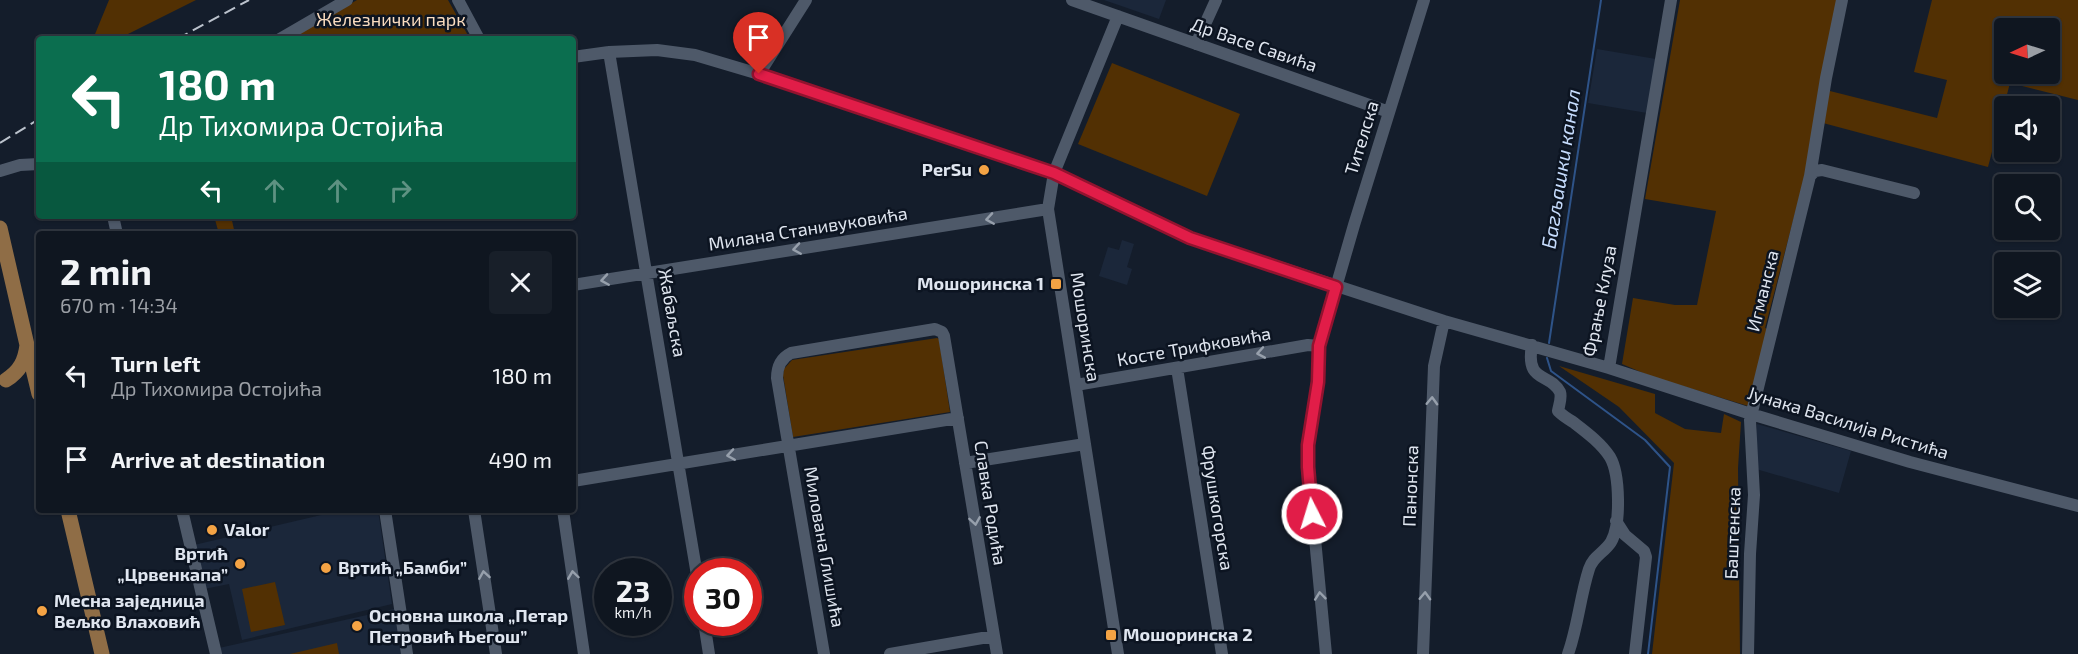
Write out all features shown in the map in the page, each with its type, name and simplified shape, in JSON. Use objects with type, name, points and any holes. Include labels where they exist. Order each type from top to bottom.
[{"type":"main road","points":[[0,228],[36,384]]},
{"type":"main road","points":[[27,347],[36,357]]},
{"type":"main road","points":[[3,381],[14,375],[23,363],[27,347]]},
{"type":"main road","points":[[3,381],[23,384],[36,394]]},
{"type":"main road","points":[[69,513],[102,654]]},
{"type":"street","points":[[285,36],[347,0]]},
{"type":"street","points":[[458,0],[477,36]]},
{"type":"street","points":[[759,74],[806,0]]},
{"type":"street","name":"Др Васе Савића","points":[[1072,0],[1389,112]]},
{"type":"street","points":[[1196,44],[1216,0]]},
{"type":"street","name":"Тителска","points":[[1326,654],[1307,455],[1318,382],[1319,346],[1424,0]]},
{"type":"street","name":"Фрање Клуза","points":[[576,56],[609,51],[681,52],[759,74],[1054,173],[1190,238],[1444,321],[1609,368],[1671,0]]},
{"type":"street","name":"Игманска","points":[[1752,414],[1810,176],[1842,0]]},
{"type":"street","name":"Мошоринска","points":[[1118,16],[1054,173],[1048,210],[1118,654]]},
{"type":"street","name":"Жабаљска","points":[[609,51],[694,558]]},
{"type":"street","points":[[0,171],[20,165],[36,164]]},
{"type":"street","points":[[1810,176],[1815,171],[1822,170],[1914,194]]},
{"type":"street","name":"Милана Станивуковића","points":[[576,285],[1048,210]]},
{"type":"street","name":"Панонска","points":[[1424,654],[1434,366],[1444,321]]},
{"type":"street","name":"Милована Глишића","points":[[824,654],[777,378],[779,365],[786,355],[791,353],[935,329],[942,332],[944,336],[948,358]]},
{"type":"street","name":"Косте Трифковића","points":[[1076,385],[1308,345],[1319,346]]},
{"type":"street","points":[[1532,345],[1535,372],[1559,391],[1560,414],[1600,445],[1614,465],[1618,491],[1612,541]]},
{"type":"street","name":"Славка Родића","points":[[948,358],[997,654]]},
{"type":"street","name":"Фрушкогорска","points":[[1177,368],[1222,654]]},
{"type":"street","name":"Јунака Василија Ристића","points":[[1609,368],[1910,462],[2078,506]]},
{"type":"street","name":"Баштенска","points":[[1748,654],[1754,495],[1750,436],[1752,414]]},
{"type":"street","points":[[576,481],[958,418]]},
{"type":"street","points":[[965,463],[1085,444]]},
{"type":"street","points":[[183,513],[216,654]]},
{"type":"street","points":[[385,513],[407,654]]},
{"type":"street","points":[[474,513],[496,654]]},
{"type":"street","points":[[563,513],[584,654]]},
{"type":"street","points":[[1616,521],[1625,535],[1644,551],[1646,557],[1635,654]]},
{"type":"street","points":[[1568,654],[1590,566],[1597,555],[1612,541],[1625,535]]},
{"type":"street","points":[[706,636],[709,654]]},
{"type":"street","points":[[890,654],[994,636]]},
{"type":"shaded area","points":[[1104,0],[1166,0],[1159,19]]},
{"type":"shaded area","points":[[1597,49],[1656,59],[1647,113],[1588,103]]},
{"type":"shaded area","points":[[1122,240],[1134,244],[1127,267],[1132,269],[1127,285],[1099,276],[1108,247],[1119,250]]},
{"type":"shaded area","points":[[1757,424],[1851,451],[1839,493],[1756,469]]},
{"type":"shaded area","points":[[330,513],[378,513],[392,604],[242,640],[229,584],[204,589],[194,545]]},
{"type":"shaded area","name":"Основна школа „Петар Петровић Његош”","points":[[394,609],[401,654],[220,654],[219,648]]},
{"type":"green space","points":[[109,0],[196,0],[124,36],[94,36]]},
{"type":"green space","name":"Железнички парк","points":[[357,0],[448,0],[468,36],[295,36]]},
{"type":"green space","points":[[1680,0],[1838,0],[1819,122],[1765,328],[1770,330],[1748,406],[1650,376],[1622,364],[1633,298],[1675,305],[1697,305],[1716,211],[1645,199]]},
{"type":"green space","points":[[1932,0],[2078,0],[2078,100],[2014,84],[2060,84],[2060,18],[1994,18],[1994,84],[2010,84],[2007,96],[1994,96],[1994,144],[1988,167],[1823,123],[1826,90],[1937,118],[1947,80],[1914,72]]},
{"type":"green space","points":[[1112,63],[1240,114],[1207,196],[1078,144]]},
{"type":"green space","points":[[215,219],[232,219],[234,231],[218,231]]},
{"type":"green space","points":[[937,338],[950,412],[793,437],[783,375],[784,369],[792,360]]},
{"type":"green space","points":[[1559,366],[1655,394],[1655,413],[1685,429],[1721,433],[1724,414],[1741,422],[1738,468],[1740,654],[1652,654],[1674,463],[1619,407]]},
{"type":"green space","points":[[275,582],[285,625],[251,632],[242,589]]},
{"type":"green space","points":[[337,643],[339,654],[290,654]]},
{"type":"waterway","name":"Багљашки канал","points":[[1549,343],[1601,0]]},
{"type":"waterway","name":"Багљашки канал","points":[[1547,358],[1551,371],[1645,440],[1670,467],[1648,654]]},
{"type":"railway","points":[[183,36],[249,0]]},
{"type":"railway","points":[[0,143],[36,121]]},
{"type":"place","name":"PerSu","points":[[984,170]]},
{"type":"place","name":"Мошоринска 1","points":[[1056,284]]},
{"type":"place","name":"Valor","points":[[212,530]]},
{"type":"place","name":"Вртић „Црвенкапа”","points":[[240,564]]},
{"type":"place","name":"Вртић „Бамби”","points":[[326,568]]},
{"type":"place","name":"Месна заједница Вељко Влаховић","points":[[42,611]]},
{"type":"place","name":"Основна школа „Петар Петровић Његош”","points":[[357,626]]},
{"type":"place","name":"Мошоринска 2","points":[[1111,635]]},
{"type":"route","points":[[759,74],[1054,173],[1190,238],[1336,287],[1317,358],[1318,382],[1308,445],[1312,514]]}]
